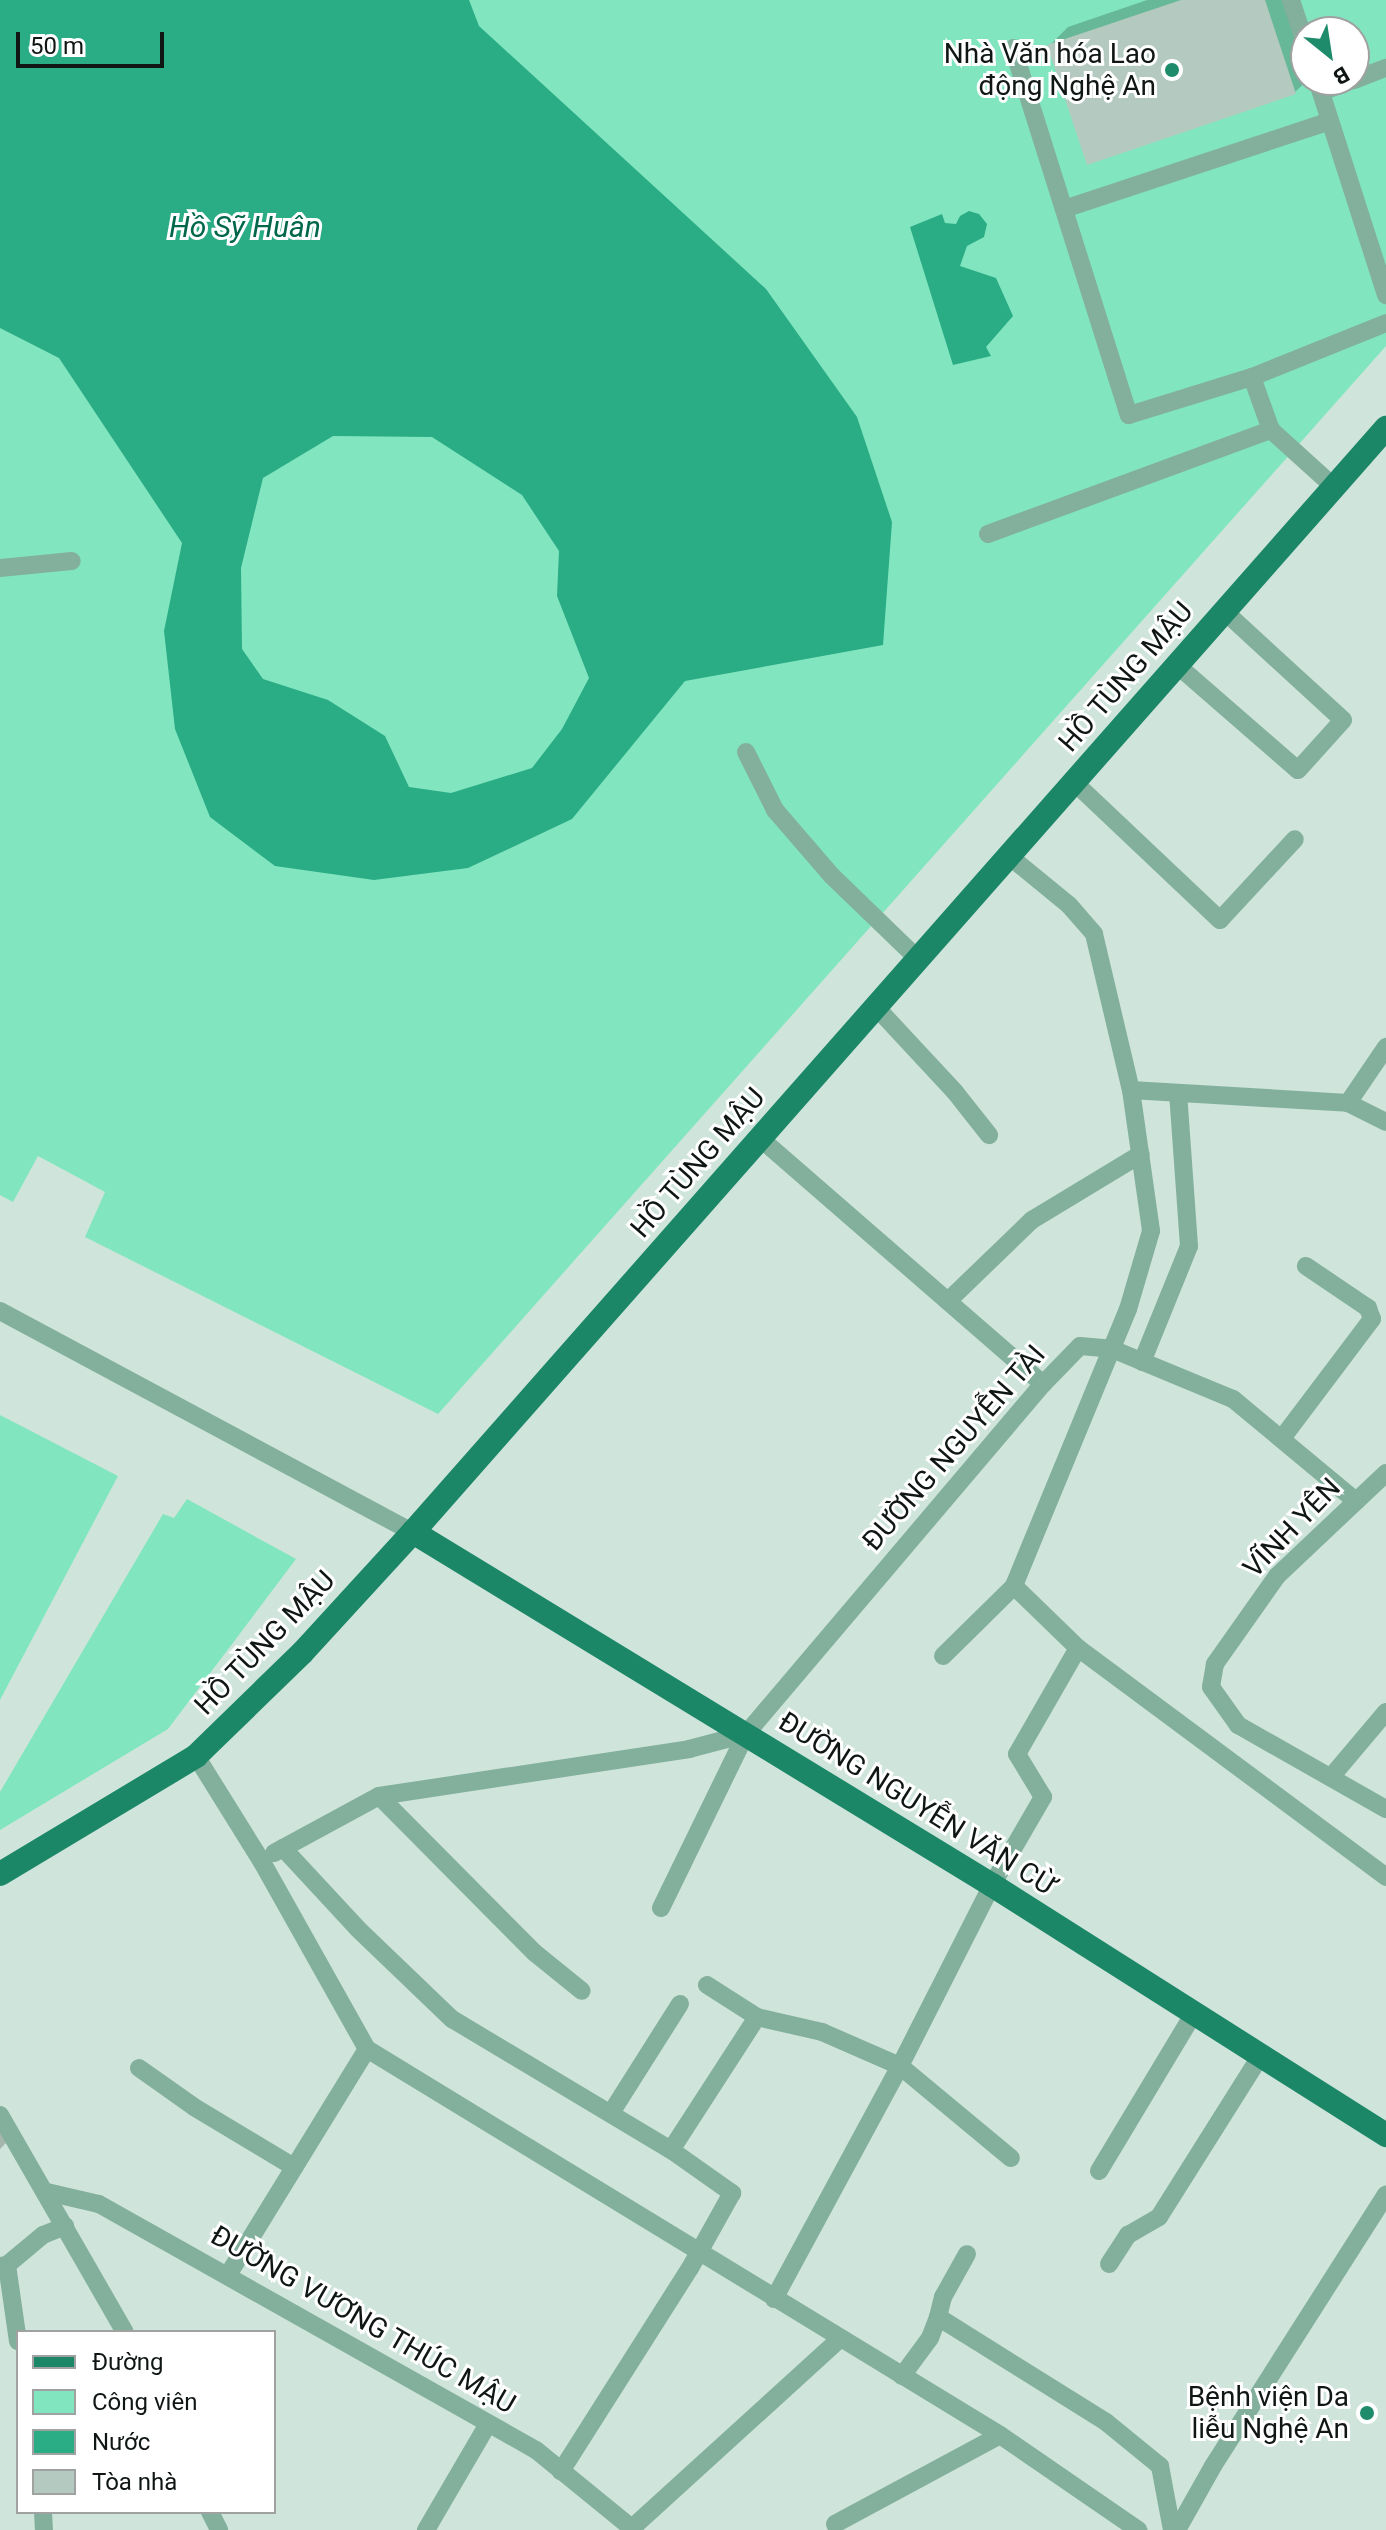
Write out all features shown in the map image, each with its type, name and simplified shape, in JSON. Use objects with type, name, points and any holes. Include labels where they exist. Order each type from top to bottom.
[{"type":"main road","name":"HỒ TÙNG MẬU","points":[[0,1874],[196,1756],[302,1653],[413,1532],[1333,486],[1381,443]]},
{"type":"main road","name":"ĐƯỜNG NGUYỄN VĂN CỪ","points":[[413,1532],[992,1885],[1386,2135]]},
{"type":"street","points":[[1013,48],[1129,415],[1252,377],[1386,323]]},
{"type":"street","points":[[1322,96],[1386,295]]},
{"type":"street","points":[[1064,209],[1330,121]]},
{"type":"street","points":[[1252,377],[1271,430],[1333,486]]},
{"type":"street","points":[[988,534],[1271,430]]},
{"type":"street","points":[[0,568],[72,561]]},
{"type":"street","points":[[1177,665],[1298,770],[1343,720],[1224,611]]},
{"type":"street","points":[[746,752],[775,810],[832,876],[918,959]]},
{"type":"street","points":[[1074,782],[1220,920],[1295,839]]},
{"type":"street","points":[[943,1656],[1014,1586],[1112,1349],[1151,1231],[1131,1090],[1094,934],[1069,905],[1009,856]]},
{"type":"street","points":[[876,1007],[955,1092],[989,1135]]},
{"type":"street","points":[[1348,1103],[1386,1047]]},
{"type":"street","points":[[1131,1090],[1348,1103],[1386,1122]]},
{"type":"street","points":[[1142,1362],[1189,1246],[1178,1093]]},
{"type":"street","points":[[760,1138],[1043,1384]]},
{"type":"street","points":[[948,1301],[1032,1220],[1141,1154]]},
{"type":"street","points":[[1283,1437],[1372,1319],[1368,1308],[1306,1266]]},
{"type":"street","points":[[0,1311],[413,1532]]},
{"type":"street","name":"ĐƯỜNG NGUYỄN TÀI","points":[[661,1908],[746,1734],[1043,1384],[1080,1346],[1112,1349]]},
{"type":"street","points":[[1112,1349],[1233,1399],[1283,1437],[1356,1501]]},
{"type":"street","name":"VĨNH YÊN","points":[[1386,1473],[1277,1576],[1215,1664],[1211,1687],[1238,1725],[1386,1809]]},
{"type":"street","points":[[1014,1586],[1078,1648],[1386,1877]]},
{"type":"street","points":[[774,2299],[900,2066],[992,1885],[1043,1797],[1017,1754],[1078,1648]]},
{"type":"street","points":[[1331,1777],[1386,1712]]},
{"type":"street","points":[[262,1862],[379,1796],[689,1749],[746,1734]]},
{"type":"street","points":[[196,1756],[262,1862],[367,2049],[1000,2435],[1138,2530]]},
{"type":"street","points":[[379,1796],[535,1953],[582,1991]]},
{"type":"street","points":[[283,1848],[358,1929],[452,2019],[671,2150],[732,2193],[699,2252],[561,2471]]},
{"type":"street","points":[[707,1985],[757,2017],[822,2032],[900,2066],[1011,2158]]},
{"type":"street","points":[[611,2113],[680,2004]]},
{"type":"street","points":[[1099,2171],[1194,2013]]},
{"type":"street","points":[[671,2150],[757,2017]]},
{"type":"street","points":[[228,2275],[367,2049]]},
{"type":"street","points":[[1109,2264],[1128,2235],[1159,2217],[1261,2055]]},
{"type":"street","points":[[139,2068],[217,2121],[294,2167]]},
{"type":"street","points":[[0,2115],[124,2330]]},
{"type":"street","name":"ĐƯỜNG VƯƠNG THÚC MẬU","points":[[47,2192],[99,2204],[536,2450],[633,2529]]},
{"type":"street","points":[[1174,2530],[1386,2194]]},
{"type":"street","points":[[16,2330],[4,2266],[43,2235],[65,2226]]},
{"type":"street","points":[[902,2376],[930,2338],[943,2297],[967,2254]]},
{"type":"street","points":[[938,2317],[1106,2422],[1160,2466],[1174,2530]]},
{"type":"street","points":[[633,2529],[840,2339]]},
{"type":"street","points":[[426,2530],[488,2424]]},
{"type":"street","points":[[833,2528],[1000,2435]]},
{"type":"green space","points":[[0,0],[1386,0],[1386,346],[438,1414],[85,1237],[105,1192],[38,1156],[13,1202],[0,1195]]},
{"type":"green space","points":[[0,1415],[118,1476],[0,1700]]},
{"type":"green space","points":[[187,1499],[296,1559],[168,1729],[0,1830],[0,1792],[163,1514],[174,1518]]},
{"type":"water","name":"Hồ Sỹ Huân","points":[[0,0],[469,0],[479,26],[766,289],[857,417],[892,522],[883,645],[685,681],[572,819],[468,868],[374,880],[275,866],[210,817],[175,729],[164,631],[182,543],[59,358],[0,328]],"holes":[[[333,436],[432,437],[522,495],[559,551],[557,596],[589,678],[562,729],[532,768],[451,793],[409,787],[385,736],[328,700],[263,679],[242,649],[241,568],[263,478]]]},
{"type":"water","points":[[969,211],[979,214],[987,224],[984,237],[967,246],[960,266],[996,278],[1013,316],[986,347],[991,356],[953,365],[910,227],[942,214],[945,223],[956,224],[960,216]]},
{"type":"building","name":"Nhà Văn hóa Lao động Nghệ An","points":[[1181,0],[1265,0],[1290,76],[1290,96],[1087,165],[1047,45]]},
{"type":"place","name":"Nhà Văn hóa Lao động Nghệ An","points":[[1172,70]]},
{"type":"place","name":"Bệnh viện Da liễu Nghệ An","points":[[1367,2413]]}]
